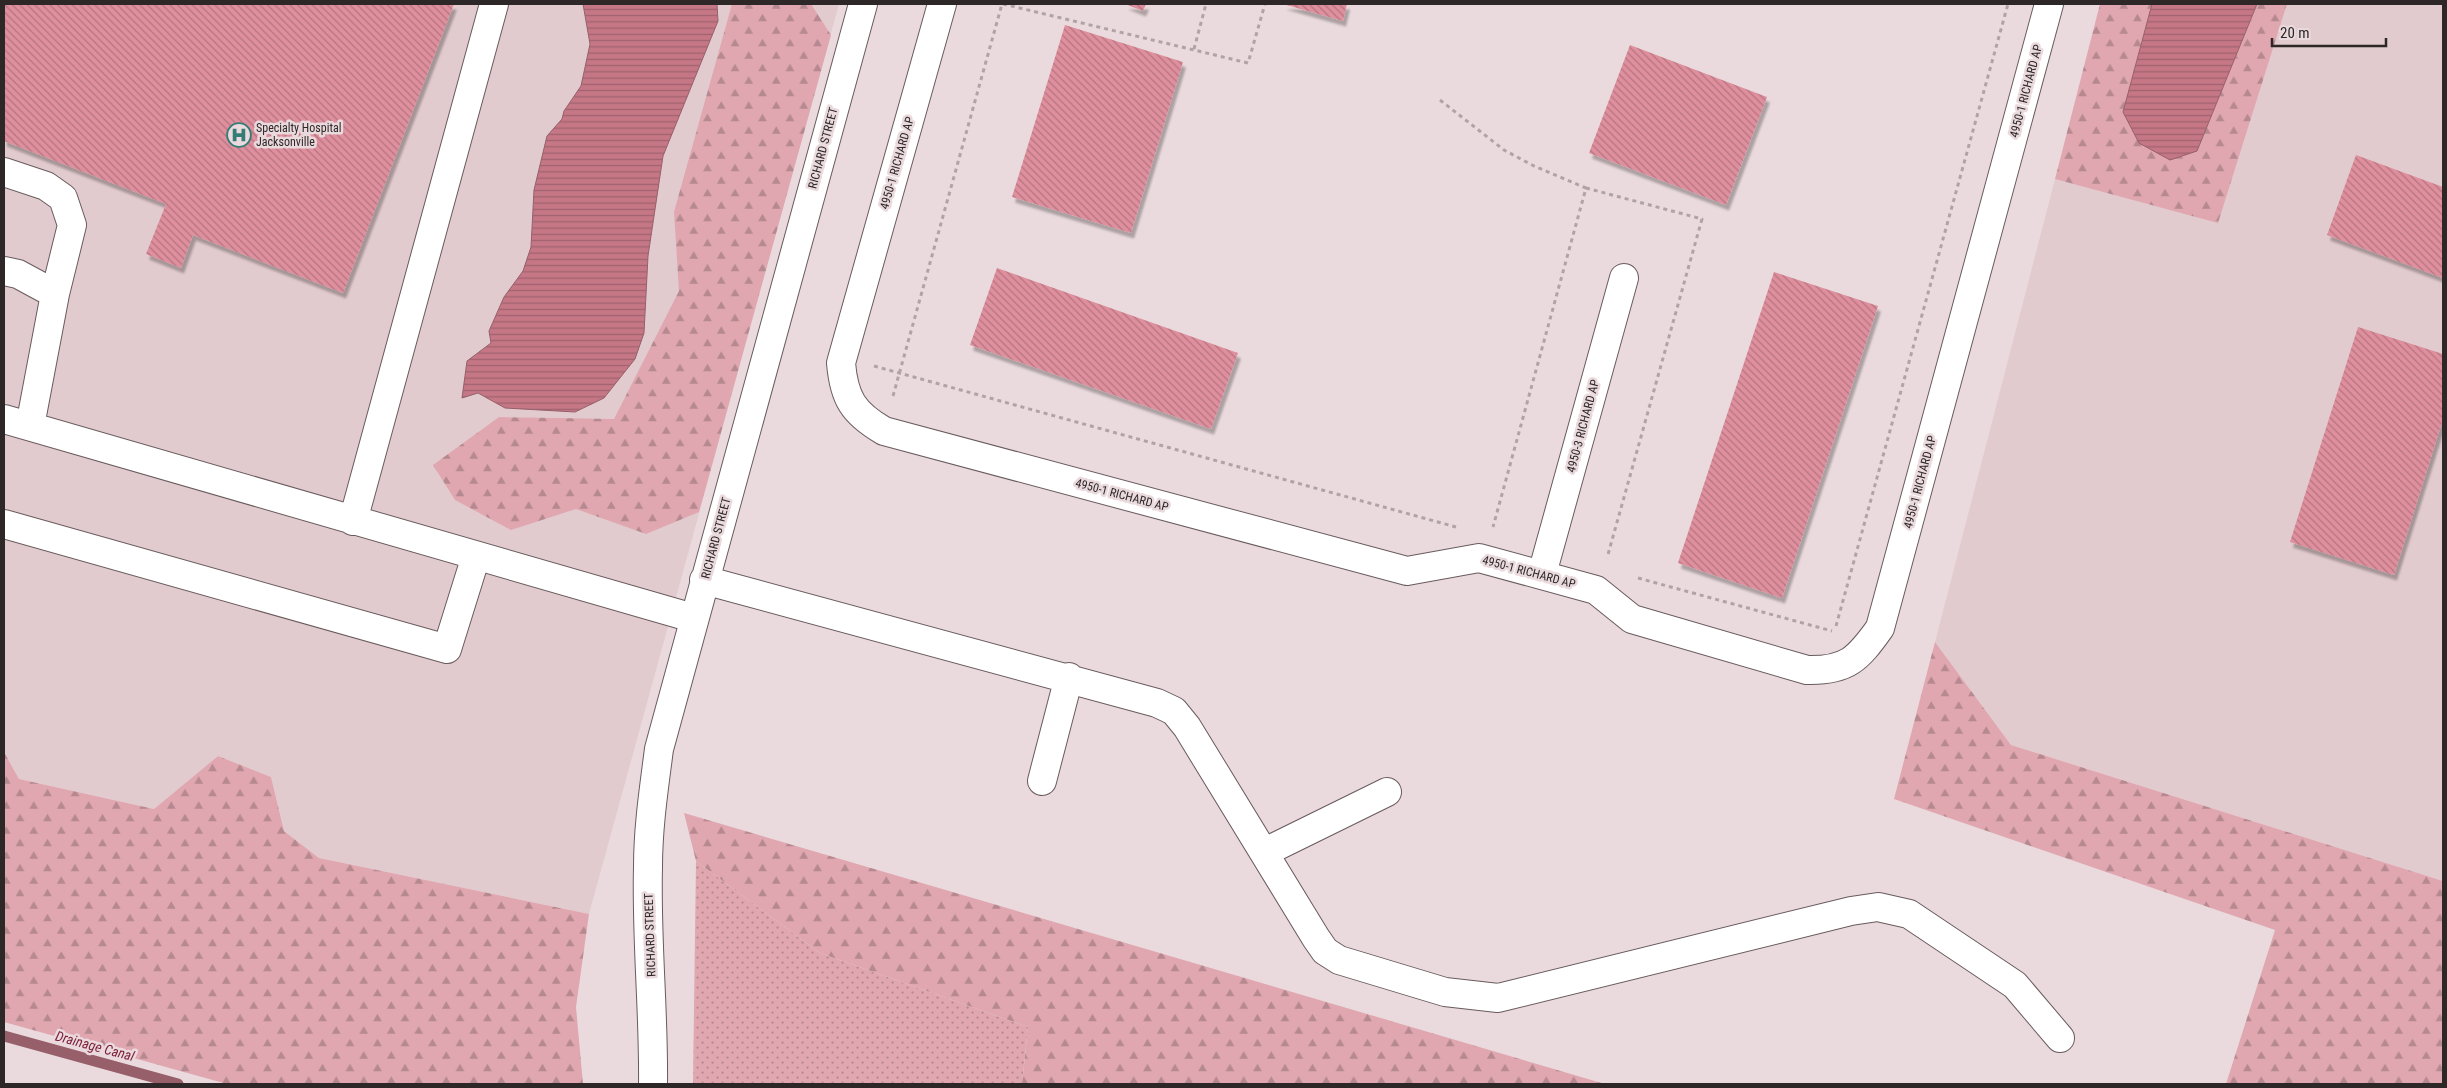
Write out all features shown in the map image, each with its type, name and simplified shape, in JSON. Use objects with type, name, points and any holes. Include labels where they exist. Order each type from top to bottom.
[{"type":"street","points":[[352,521],[494,4]]},
{"type":"street","name":"RICHARD STREET","points":[[653,1084],[654,1037],[648,869],[650,820],[659,749],[693,618],[863,4]]},
{"type":"street","name":"4950-1 RICHARD AP","points":[[942,4],[842,358],[843,384],[852,405],[865,420],[884,431],[1407,571],[1479,558],[1542,574],[1596,590],[1632,619],[1807,670],[1828,670],[1849,663],[1867,647],[1880,628],[2049,4]]},
{"type":"street","points":[[4,172],[46,186],[63,198],[72,225],[55,294],[30,426]]},
{"type":"street","points":[[4,271],[18,274],[55,294]]},
{"type":"street","name":"4950-3 RICHARD AP","points":[[1542,574],[1624,278]]},
{"type":"street","points":[[4,419],[693,618]]},
{"type":"street","points":[[4,524],[447,649],[476,556]]},
{"type":"street","points":[[704,580],[1069,677],[1157,703],[1174,711],[1187,727],[1325,951],[1340,960],[1445,992],[1498,998],[1851,911],[1878,907],[1909,914],[2015,985],[2060,1038]]},
{"type":"street","points":[[1042,781],[1069,677]]},
{"type":"street","points":[[1265,852],[1387,792]]},
{"type":"path","points":[[884,431],[1002,4],[1248,63],[1265,4]]},
{"type":"path","points":[[1194,50],[1206,4]]},
{"type":"path","points":[[1633,576],[1835,632],[2008,4]]},
{"type":"path","points":[[1440,100],[1504,150],[1534,166],[1586,188],[1702,219],[1607,559]]},
{"type":"path","points":[[1492,528],[1586,188]]},
{"type":"path","points":[[842,358],[1465,529]]},
{"type":"shaded area","points":[[4,4],[839,4],[589,914],[319,858],[284,831],[271,777],[218,756],[154,809],[19,779],[4,752]]},
{"type":"shaded area","points":[[583,4],[717,4],[718,21],[663,156],[648,256],[644,333],[635,359],[604,398],[575,412],[505,408],[478,393],[462,398],[467,361],[491,343],[489,331],[504,297],[523,271],[531,247],[534,190],[547,136],[562,119],[564,111],[581,86],[590,44]]},
{"type":"shaded area","points":[[2152,4],[2257,4],[2197,151],[2170,160],[2139,143],[2123,112]]},
{"type":"shaded area","points":[[2287,4],[2443,4],[2443,881],[2011,745],[1935,642],[2055,179],[2218,222]]},
{"type":"green space","points":[[732,4],[811,4],[831,35],[699,512],[646,534],[576,509],[511,530],[455,500],[433,465],[499,417],[614,419],[679,291],[674,212]]},
{"type":"green space","points":[[2100,4],[2152,4],[2123,112],[2197,151],[2257,4],[2287,4],[2218,223],[2055,179]]},
{"type":"green space","points":[[1935,642],[2011,745],[2443,881],[2443,1084],[2226,1084],[2275,930],[1894,799]]},
{"type":"green space","points":[[4,752],[19,779],[154,809],[218,756],[271,777],[284,831],[319,858],[589,914],[576,1007],[583,1084],[227,1084],[4,1022]]},
{"type":"green space","points":[[684,813],[1605,1084],[1022,1084],[1028,1027],[820,953],[696,861]]},
{"type":"green space","points":[[696,861],[820,953],[1028,1027],[1022,1084],[693,1084]]},
{"type":"building","points":[[4,4],[454,4],[343,293],[193,235],[181,268],[146,254],[166,204],[4,141]]},
{"type":"building","points":[[1125,4],[1146,4],[1143,11]]},
{"type":"building","points":[[1283,4],[1347,4],[1343,21]]},
{"type":"building","points":[[1065,25],[1183,62],[1131,233],[1012,197]]},
{"type":"building","points":[[1630,45],[1767,97],[1726,205],[1589,153]]},
{"type":"building","points":[[2356,155],[2443,187],[2443,278],[2327,235]]},
{"type":"building","points":[[997,268],[1238,353],[1211,429],[970,345]]},
{"type":"building","points":[[1774,272],[1878,306],[1782,598],[1678,563]]},
{"type":"building","points":[[2358,327],[2443,354],[2443,419],[2394,575],[2290,542]]},
{"type":"waterway","name":"Drainage Canal","points":[[4,1036],[178,1084]]},
{"type":"place","name":"Specialty Hospital Jacksonville","points":[[239,135]]}]
